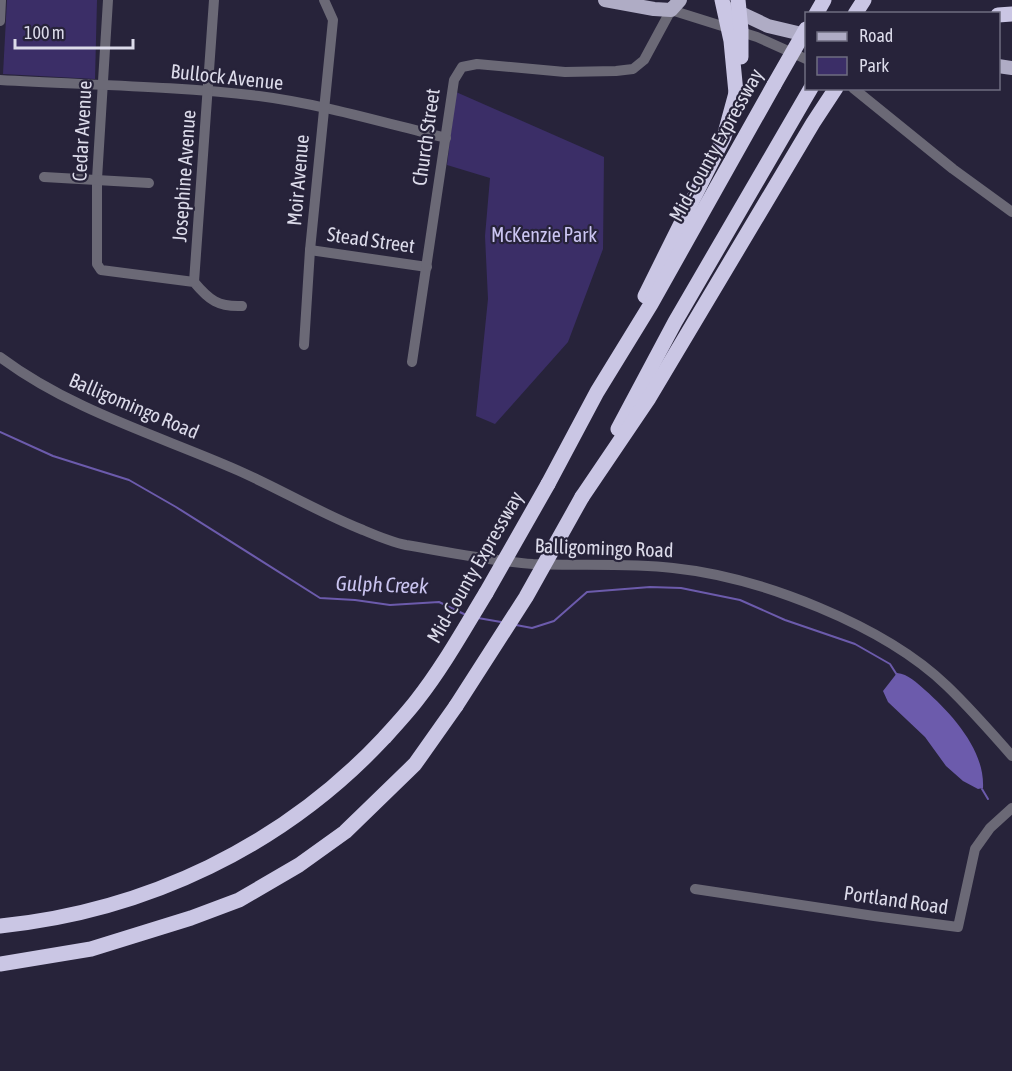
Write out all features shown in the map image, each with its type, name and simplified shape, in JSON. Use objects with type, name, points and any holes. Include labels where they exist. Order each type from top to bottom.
[{"type":"highway","points":[[722,0],[731,41],[736,93]]},
{"type":"highway","points":[[597,392],[724,137],[736,93],[741,50],[738,0]]},
{"type":"highway","name":"Mid-County Expressway","points":[[0,926],[52,919],[105,907],[155,891],[203,871],[260,840],[294,817],[347,775],[417,701],[473,615],[548,484],[597,392],[651,304],[805,32]]},
{"type":"highway","points":[[582,498],[650,398],[835,90]]},
{"type":"highway","points":[[0,964],[64,955],[121,940],[239,900],[322,850],[345,832],[415,764],[456,706],[526,597],[582,498],[675,322],[808,95]]},
{"type":"main road","points":[[605,0],[654,9],[676,5]]},
{"type":"main road","points":[[717,0],[739,14],[768,26],[805,35]]},
{"type":"street","points":[[0,21],[1,0]]},
{"type":"street","name":"Cedar Avenue","points":[[108,0],[97,179],[97,264],[101,270],[194,282]]},
{"type":"street","name":"Josephine Avenue","points":[[194,282],[214,0]]},
{"type":"street","name":"Moir Avenue","points":[[304,345],[322,108],[333,20],[324,0]]},
{"type":"street","points":[[676,5],[805,58]]},
{"type":"street","name":"Church Street","points":[[412,362],[454,80],[462,67],[477,64],[565,72],[616,72],[633,69],[644,60],[676,5]]},
{"type":"street","name":"Bullock Avenue","points":[[0,80],[260,96],[322,108],[446,138]]},
{"type":"street","points":[[855,90],[943,161],[1012,212]]},
{"type":"street","points":[[44,177],[149,183]]},
{"type":"street","name":"Stead Street","points":[[310,250],[427,267]]},
{"type":"street","points":[[194,282],[206,297],[217,303],[227,307],[242,306]]},
{"type":"street","name":"Balligomingo Road","points":[[0,357],[47,388],[83,406],[238,470],[336,518],[397,543],[531,564],[671,568],[697,571],[766,588],[801,600],[844,619],[912,658],[947,686],[1012,756]]},
{"type":"street","name":"Portland Road","points":[[695,889],[958,927],[975,849],[990,828],[1012,808]]},
{"type":"green space","points":[[7,0],[97,0],[95,79],[3,74]]},
{"type":"green space","name":"McKenzie Park","points":[[456,92],[604,157],[603,249],[568,342],[495,424],[476,416],[488,299],[485,236],[490,178],[447,165]]},
{"type":"shaded area","points":[[897,673],[916,682],[965,734],[979,760],[983,788],[978,789],[963,781],[946,766],[925,737],[888,702],[883,691]]},
{"type":"waterway","name":"Gulph Creek","points":[[0,432],[53,456],[129,480],[320,598],[390,605],[439,602],[466,615]]},
{"type":"waterway","name":"Gulph Creek","points":[[516,625],[532,628],[554,621],[587,592],[650,587],[681,588],[740,600],[785,620],[855,644],[890,664],[897,675]]},
{"type":"waterway","name":"Gulph Creek","points":[[478,618],[501,622]]},
{"type":"waterway","name":"Gulph Creek","points":[[982,789],[988,799]]}]
